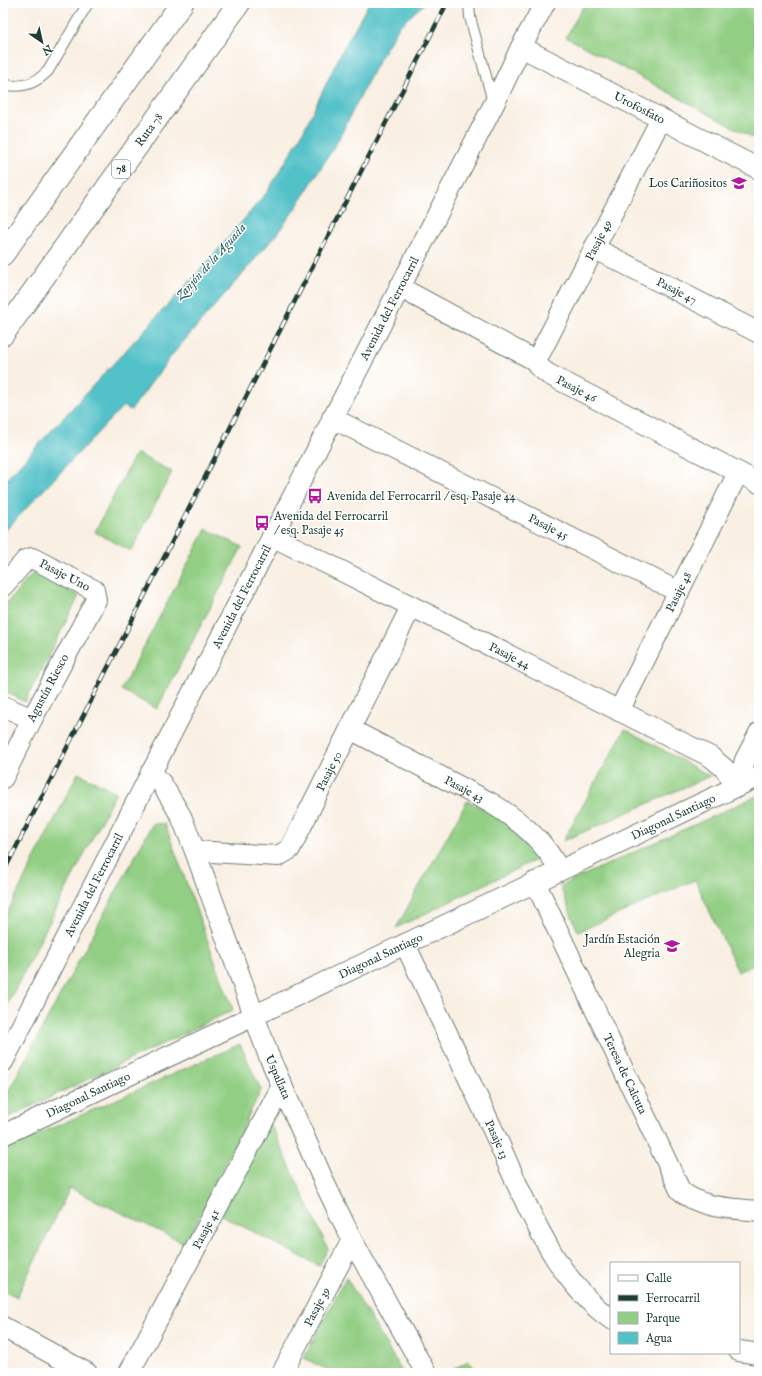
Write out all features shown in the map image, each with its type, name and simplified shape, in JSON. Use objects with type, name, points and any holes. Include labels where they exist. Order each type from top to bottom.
[{"type":"highway","points":[[3,254],[182,3]]},
{"type":"highway","name":"Ruta 78","points":[[3,334],[239,3]]},
{"type":"street","name":"Avenida del Ferrocarril","points":[[3,1062],[494,104],[521,47],[545,3]]},
{"type":"street","name":"Urofosfato","points":[[521,47],[759,169]]},
{"type":"street","name":"Pasaje 49","points":[[536,361],[661,119]]},
{"type":"street","name":"Pasaje 47","points":[[594,248],[759,332]]},
{"type":"street","name":"Pasaje 46","points":[[399,287],[536,361],[538,366],[548,374],[759,483]]},
{"type":"street","name":"Pasaje 45","points":[[332,418],[678,592]]},
{"type":"street","name":"Pasaje 48","points":[[618,711],[738,473]]},
{"type":"street","name":"Pasaje 44","points":[[272,536],[711,757],[725,769],[737,787]]},
{"type":"street","name":"Pasaje Uno","points":[[3,586],[26,560],[32,558],[37,559],[94,590],[96,600]]},
{"type":"street","name":"Agustín Riesco","points":[[3,778],[32,718],[96,600]]},
{"type":"street","name":"Pasaje 50","points":[[195,851],[278,856],[290,849],[411,607]]},
{"type":"street","points":[[3,706],[32,718]]},
{"type":"street","name":"Pasaje 43","points":[[350,729],[491,803],[510,815],[548,850],[559,871]]},
{"type":"street","points":[[737,787],[745,760],[759,733]]},
{"type":"street","name":"Uspallata","points":[[151,772],[170,795],[181,816],[254,1016],[282,1086],[325,1184],[352,1240],[426,1373]]},
{"type":"street","name":"Diagonal Santiago","points":[[3,1135],[759,776]]},
{"type":"street","name":"Teresa de Calcuta","points":[[535,882],[680,1190],[688,1197],[698,1202],[759,1211]]},
{"type":"street","name":"Pasaje 13","points":[[404,944],[526,1201],[553,1254],[586,1299],[610,1318]]},
{"type":"street","name":"Pasaje 41","points":[[129,1373],[282,1086]]},
{"type":"street","name":"Pasaje 39","points":[[282,1373],[352,1240]]},
{"type":"street","points":[[3,1327],[87,1373]]},
{"type":"street","points":[[740,1351],[759,1354]]},
{"type":"lane","points":[[3,84],[12,86],[31,84],[48,71],[88,3]]},
{"type":"lane","points":[[469,3],[470,17],[494,104]]},
{"type":"green space","points":[[585,3],[759,3],[759,141],[566,37]]},
{"type":"green space","points":[[136,453],[172,472],[131,551],[95,532]]},
{"type":"green space","points":[[206,529],[242,547],[157,709],[121,690]]},
{"type":"green space","points":[[34,572],[79,596],[25,702],[3,690],[3,607]]},
{"type":"green space","points":[[625,729],[710,776],[563,841]]},
{"type":"green space","points":[[78,773],[116,792],[3,1013],[3,921]]},
{"type":"green space","points":[[759,795],[759,962],[738,972],[695,880],[578,932],[560,886]]},
{"type":"green space","points":[[467,801],[503,817],[541,857],[396,928]]},
{"type":"green space","points":[[153,823],[165,824],[233,1010],[3,1120],[3,1101]]},
{"type":"green space","points":[[240,1044],[261,1090],[186,1244],[70,1188],[17,1297],[3,1290],[3,1150]]},
{"type":"green space","points":[[269,1121],[328,1249],[319,1266],[221,1215]]},
{"type":"green space","points":[[346,1277],[403,1373],[334,1373],[304,1358]]},
{"type":"green space","points":[[468,1361],[480,1373],[456,1373],[454,1369]]},
{"type":"water","name":"Zanjón de la Aguada","points":[[369,3],[425,3],[399,26],[374,69],[336,144],[295,209],[276,235],[172,355],[131,410],[123,406],[3,533],[3,483],[212,257],[267,192],[301,136],[343,49]]},
{"type":"railway","points":[[3,873],[447,3]]},
{"type":"place","name":"Los Cariñositos","points":[[739,183]]},
{"type":"place","name":"Avenida del Ferrocarril / esq. Pasaje 44","points":[[315,496]]},
{"type":"place","name":"Avenida del Ferrocarril / esq. Pasaje 45","points":[[262,523]]},
{"type":"place","name":"Jardín Estación Alegria","points":[[672,946]]}]
